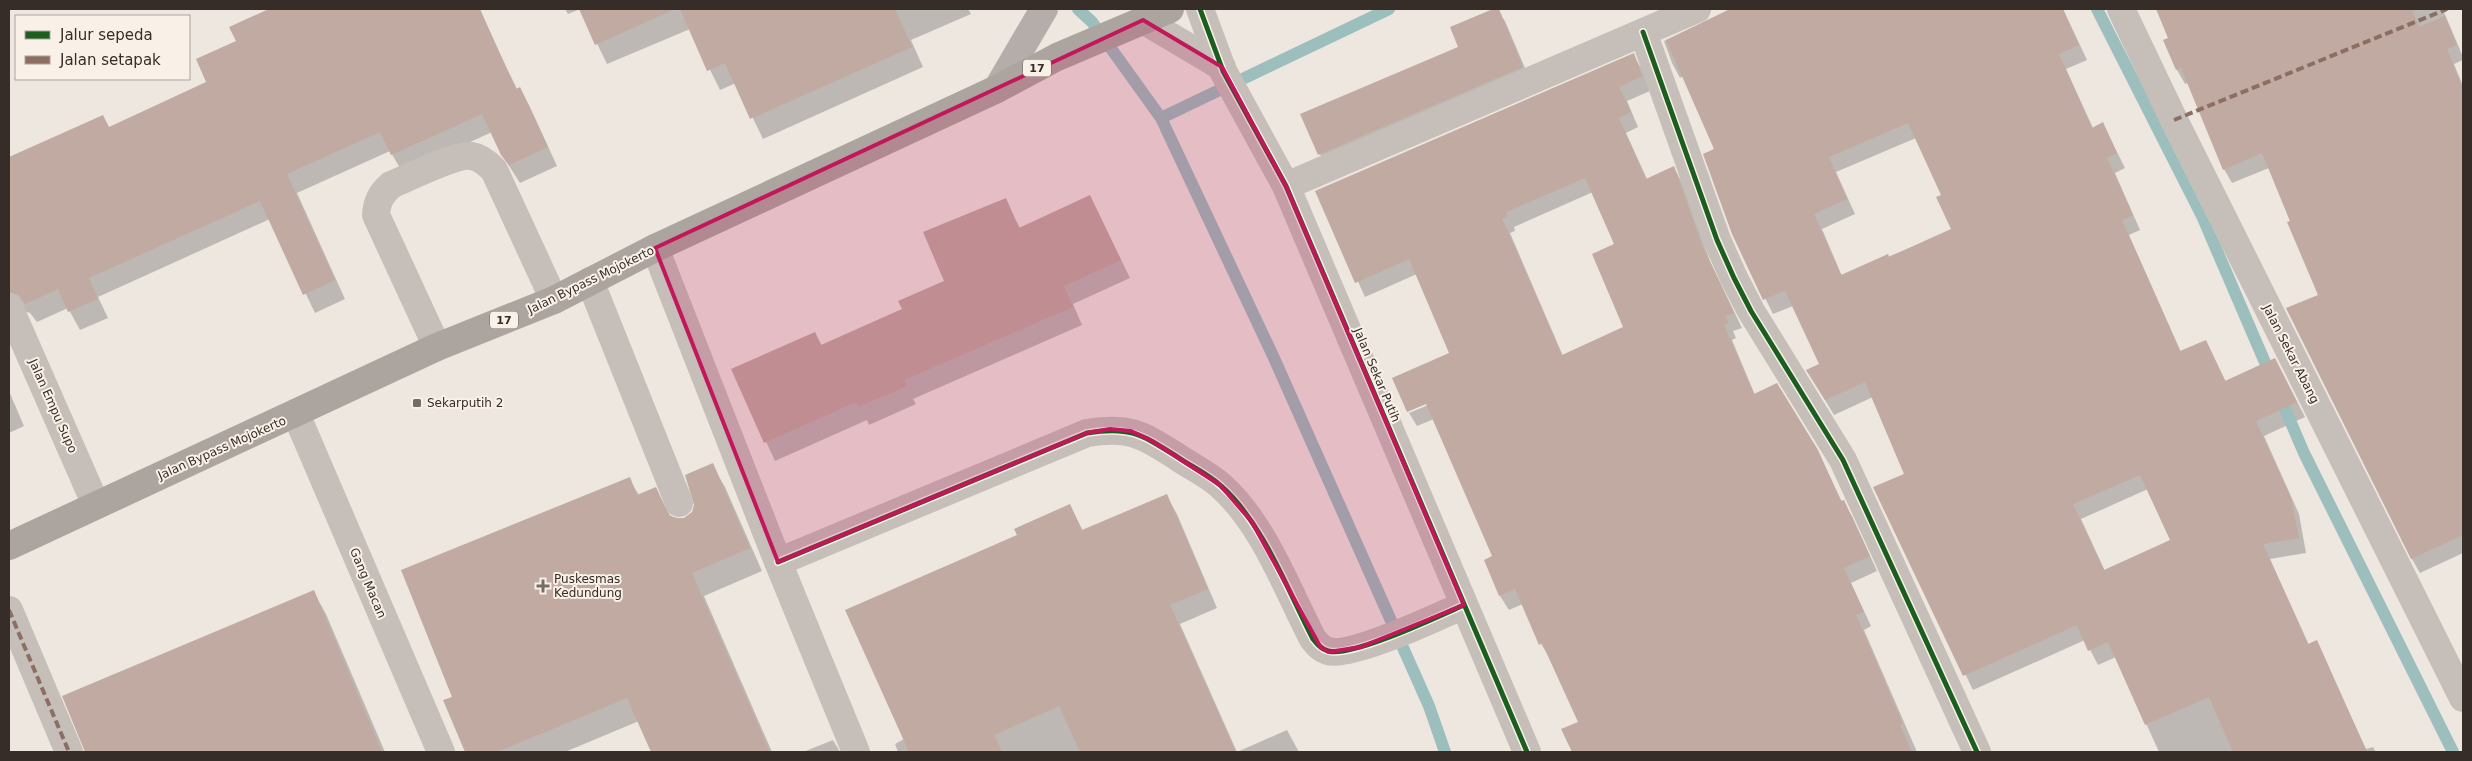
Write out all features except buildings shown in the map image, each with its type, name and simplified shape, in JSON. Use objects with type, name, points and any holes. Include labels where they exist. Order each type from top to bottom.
[{"type":"highway","name":"Jalan Bypass Mojokerto","points":[[9,546],[438,347],[554,300],[655,248],[997,89],[1078,48],[1116,32],[1138,14],[1170,9]]},
{"type":"main road","points":[[997,89],[1044,9]]},
{"type":"street","name":"Jalan Sekar Putih","points":[[1200,9],[1222,69],[1286,186],[1527,752]]},
{"type":"street","points":[[1286,186],[1697,9]]},
{"type":"street","name":"Jalan Sekar Abang","points":[[2121,9],[2174,120],[2463,698]]},
{"type":"street","points":[[1138,14],[1222,69]]},
{"type":"street","points":[[1643,32],[1718,240],[1734,278],[1751,311],[1843,460],[1977,752]]},
{"type":"street","points":[[438,347],[376,215],[377,203],[382,193],[391,185],[459,158],[472,156],[485,161],[494,170],[554,300]]},
{"type":"street","points":[[655,248],[778,562],[856,752]]},
{"type":"street","points":[[590,281],[679,503]]},
{"type":"street","name":"Jalan Empu Supo","points":[[9,307],[96,504]]},
{"type":"street","name":"Gang Macan","points":[[296,414],[441,752]]},
{"type":"street","points":[[778,562],[1087,433],[1110,429],[1131,431],[1152,441],[1220,485],[1237,502],[1252,522],[1313,640],[1321,648],[1329,652],[1361,647],[1464,605]]},
{"type":"street","points":[[9,610],[69,752]]},
{"type":"highlighted area","points":[[1143,20],[1222,67],[1286,186],[1464,605],[1361,647],[1329,652],[1321,648],[1252,522],[1220,485],[1152,441],[1131,431],[1110,429],[1087,433],[778,562],[655,248]]},
{"type":"waterway","points":[[1078,9],[1092,22],[1161,118],[1274,358],[1429,706],[1445,752]]},
{"type":"waterway","points":[[1161,118],[1389,9]]},
{"type":"waterway","points":[[2097,9],[2202,216],[2304,453],[2453,752]]},
{"type":"marked path","points":[[2174,120],[2447,9]]},
{"type":"marked path","points":[[9,610],[69,752]]},
{"type":"cycle path","points":[[1200,9],[1223,71],[1286,186],[1527,752]]},
{"type":"cycle path","points":[[1643,32],[1717,240],[1734,278],[1751,311],[1843,460],[1977,752]]},
{"type":"cycle path","points":[[778,562],[1087,433],[1124,431],[1153,442],[1210,478],[1236,501],[1262,537],[1313,639],[1326,650],[1339,651],[1375,642],[1464,605]]},
{"type":"place","name":"Sekarputih 2","points":[[417,403]]},
{"type":"place","name":"Puskesmas Kedundung","points":[[543,586]]}]
